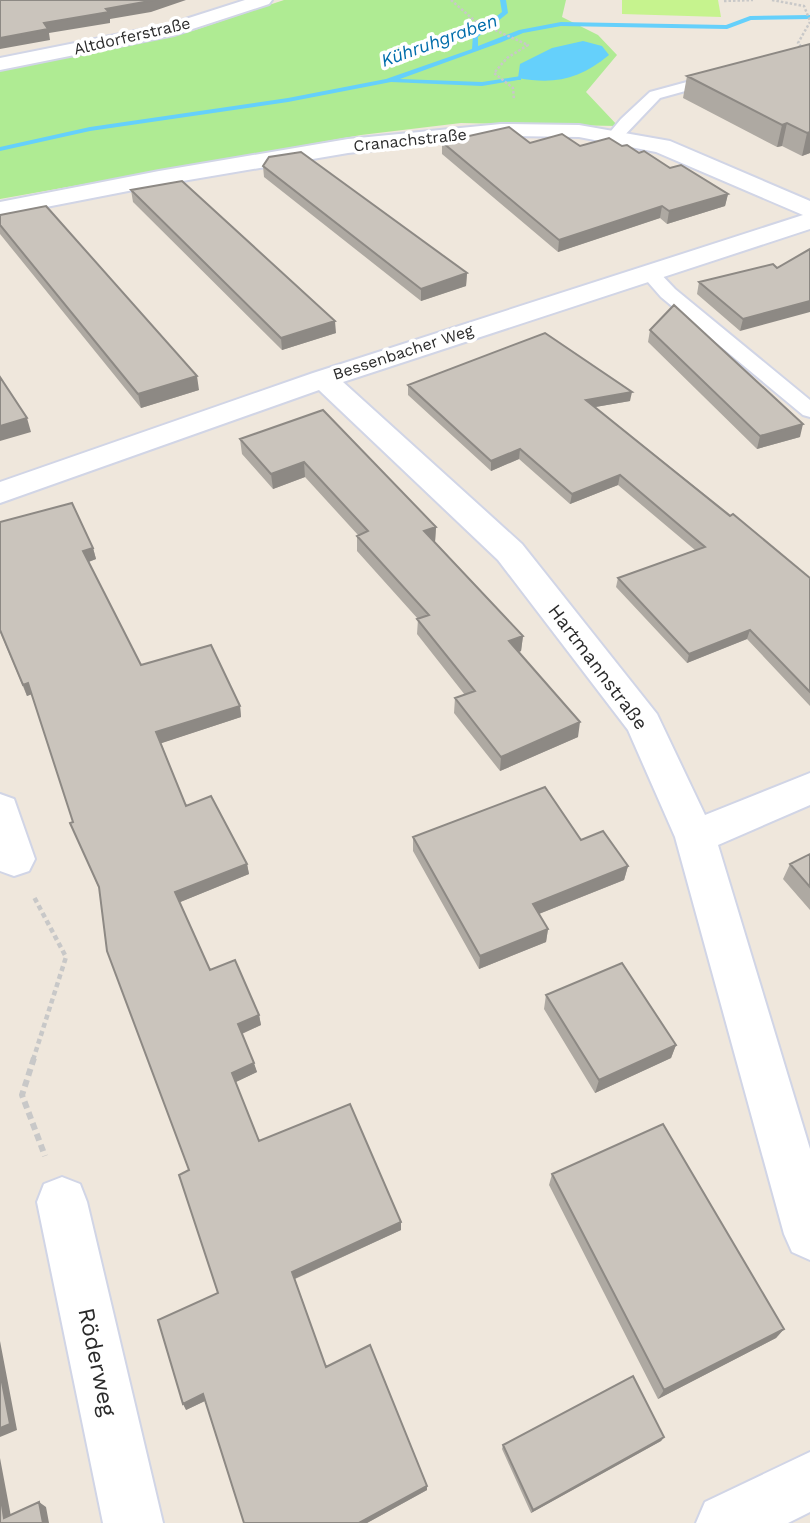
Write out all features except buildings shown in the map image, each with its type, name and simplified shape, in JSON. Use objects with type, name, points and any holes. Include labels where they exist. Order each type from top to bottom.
[{"type":"street","name":"Altdorferstraße","points":[[0,64],[174,29],[263,0]]},
{"type":"street","name":"Cranachstraße","points":[[0,208],[348,146],[501,130],[579,131],[662,146],[810,210]]},
{"type":"street","name":"Bessenbacher Weg","points":[[0,493],[323,379],[810,221]]},
{"type":"street","name":"Hartmannstraße","points":[[323,379],[510,552],[644,724],[695,837],[810,1234]]},
{"type":"street","points":[[695,837],[810,788]]},
{"type":"street","points":[[0,810],[14,859]]},
{"type":"street","name":"Röderweg","points":[[62,1202],[133,1523]]},
{"type":"street","points":[[726,1523],[810,1481]]},
{"type":"lane","points":[[614,137],[655,95],[731,74]]},
{"type":"lane","points":[[649,273],[668,293],[810,411]]},
{"type":"path","points":[[451,0],[454,6],[482,26],[528,45],[507,58],[495,73],[507,83]]},
{"type":"path","points":[[724,1],[753,0]]},
{"type":"path","points":[[772,0],[810,6]]},
{"type":"path","points":[[804,6],[810,21],[798,43],[807,53]]},
{"type":"path","points":[[14,859],[66,957],[23,1095],[62,1202]]},
{"type":"green space","points":[[284,0],[566,0],[562,17],[598,35],[617,55],[586,92],[618,126],[461,123],[361,135],[0,199],[0,70],[192,31]]},
{"type":"green space","points":[[622,0],[718,0],[721,17],[622,14]]},
{"type":"water","points":[[583,41],[602,46],[609,55],[588,70],[566,78],[544,81],[518,78],[520,64],[552,48]]},
{"type":"waterway","points":[[475,48],[475,36],[505,13],[503,0]]},
{"type":"waterway","name":"Kühruhgraben","points":[[0,149],[90,129],[288,100],[388,81],[521,31],[561,24],[727,27],[750,18],[810,17]]},
{"type":"waterway","points":[[394,81],[482,84],[518,78]]}]
